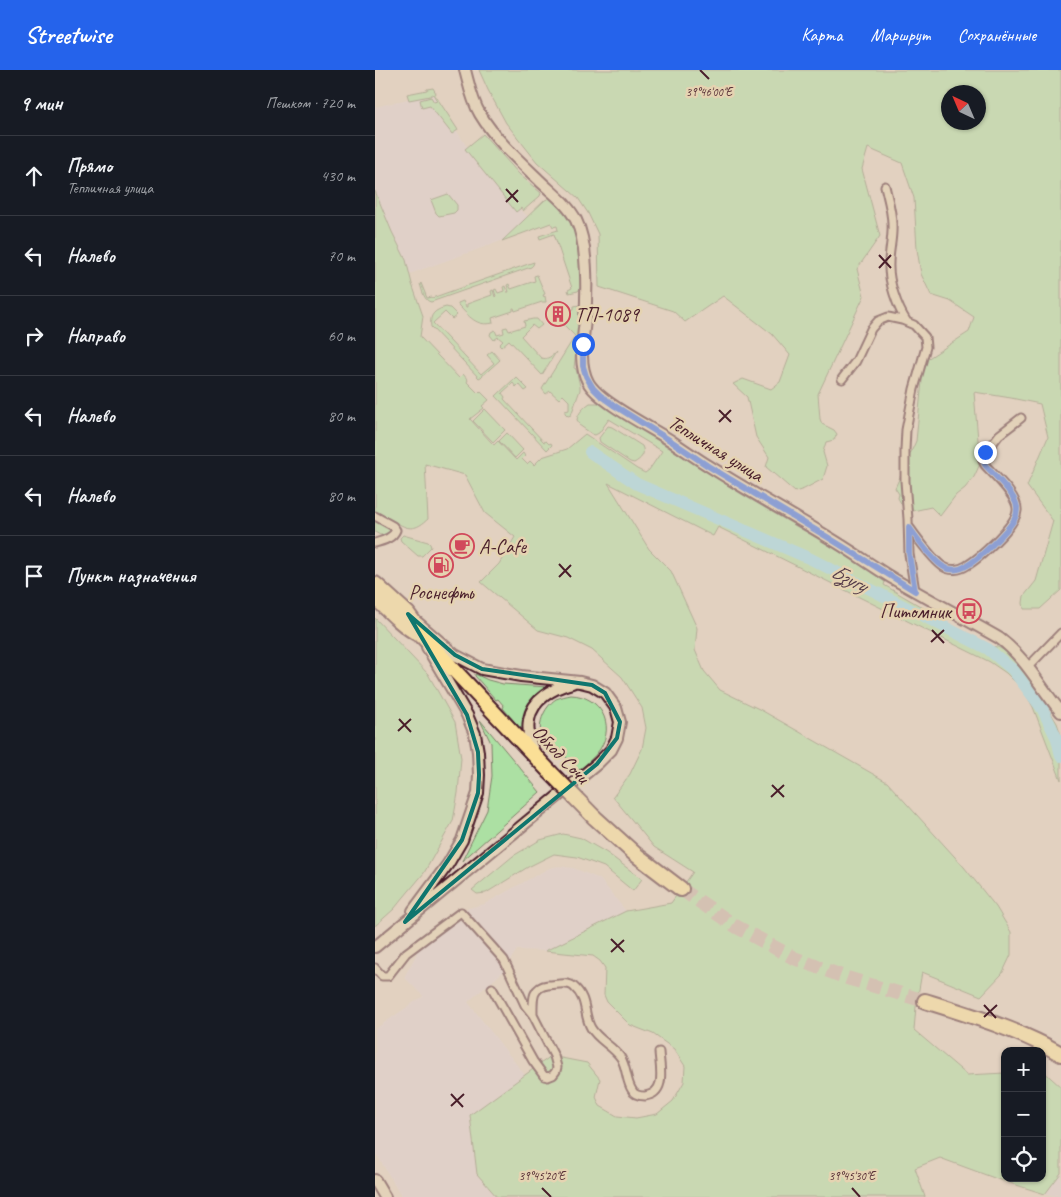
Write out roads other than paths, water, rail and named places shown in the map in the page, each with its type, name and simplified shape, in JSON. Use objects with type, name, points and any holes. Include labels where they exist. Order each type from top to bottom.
[{"type":"highway","name":"Обход Сочи","points":[[378,591],[408,614],[422,636],[594,816],[635,854],[681,889]]},
{"type":"highway","name":"Обход Сочи","points":[[378,591],[399,621],[410,630],[422,636]]},
{"type":"highway","points":[[925,1001],[991,1023],[1061,1054]]},
{"type":"main road","name":"Тепличная улица","points":[[465,70],[475,102],[485,122],[524,166],[566,206],[576,220],[583,243],[586,299],[582,354],[583,366],[589,383],[593,388],[615,406],[708,466],[915,591],[999,638],[1011,647],[1028,667],[1050,700],[1061,712]]},
{"type":"main road","points":[[375,954],[378,944],[597,764],[611,750],[617,738],[620,722],[616,708],[605,693],[592,684],[521,676],[482,669],[455,654],[408,614]]},
{"type":"main road","points":[[405,922],[448,864],[462,840],[478,793],[478,752],[475,734],[467,715],[422,636]]},
{"type":"main road","points":[[535,755],[529,738],[529,721],[535,706],[548,692],[560,686],[580,682]]},
{"type":"main road","points":[[375,1180],[385,1197]]},
{"type":"street","points":[[885,186],[893,235],[889,263],[890,273],[901,312],[907,322]]},
{"type":"street","points":[[841,379],[856,361],[871,329],[878,321],[888,318],[902,320],[914,325],[925,338],[926,347],[914,389],[906,430],[905,481],[909,554],[915,591]]},
{"type":"street","points":[[909,527],[938,563],[945,568],[965,567],[987,549],[1015,519],[1017,510],[1013,496],[985,465],[983,456],[999,435],[1021,418]]},
{"type":"street","points":[[375,516],[393,526],[396,530],[387,539],[377,543]]},
{"type":"street","points":[[375,579],[378,591]]},
{"type":"street","points":[[1028,667],[1061,633]]},
{"type":"street","points":[[375,968],[382,976],[388,976],[406,954],[461,912],[504,960],[521,998],[533,1015],[556,1062],[556,1072],[553,1075],[548,1077],[542,1074],[492,988]]},
{"type":"street","points":[[533,1015],[533,999],[535,992],[539,988],[568,984],[574,986],[583,998],[592,1030],[620,1058],[631,1090],[635,1094],[645,1096],[655,1093],[659,1088],[659,1052]]},
{"type":"waterway","name":"Бзугу","points":[[590,452],[637,484],[811,559],[988,649],[1013,670],[1042,708],[1057,739],[1061,756]]},
{"type":"tunnel","points":[[681,889],[737,927],[794,958],[847,978],[925,1001]]},
{"type":"place","name":"ТП-1089","points":[[558,314]]},
{"type":"place","name":"A-Cafe","points":[[462,546]]},
{"type":"place","name":"Роснефть","points":[[441,565]]},
{"type":"place","name":"Питомник","points":[[969,611]]}]
